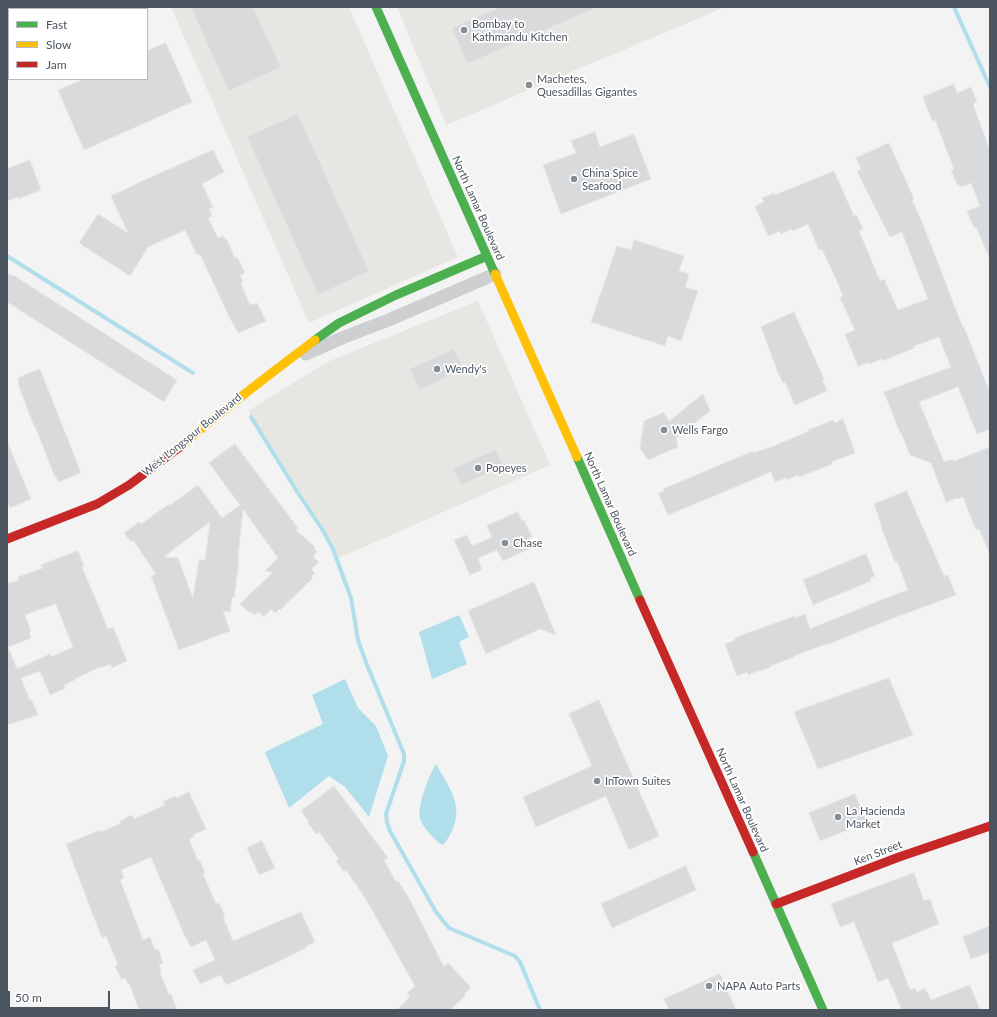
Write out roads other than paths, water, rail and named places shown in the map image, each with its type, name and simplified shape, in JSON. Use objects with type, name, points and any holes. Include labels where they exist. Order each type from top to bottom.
[{"type":"main road","name":"North Lamar Boulevard","points":[[376,7],[823,1010]]},
{"type":"main road","name":"West Longspur Boulevard","points":[[7,539],[97,504],[129,485],[175,451],[222,410],[339,323],[396,295],[487,256]]},
{"type":"main road","name":"Ken Street","points":[[776,904],[900,857],[990,826]]},
{"type":"street","name":"West Longspur Boulevard","points":[[286,363],[495,274]]},
{"type":"water","points":[[459,615],[469,637],[459,642],[467,664],[432,679],[419,632]]},
{"type":"water","points":[[345,679],[358,708],[376,726],[388,756],[369,817],[345,787],[329,776],[289,808],[265,752],[323,724],[312,695]]},
{"type":"water","points":[[436,764],[454,797],[456,805],[455,823],[451,833],[442,845],[432,837],[421,822],[420,818],[420,806],[424,791]]},
{"type":"waterway","points":[[954,7],[990,87]]},
{"type":"waterway","points":[[7,256],[193,373]]},
{"type":"waterway","points":[[251,417],[322,529],[333,549],[351,598],[358,640],[404,754],[404,761],[386,814],[390,831],[436,912],[449,928],[515,956],[520,962],[540,1010]]},
{"type":"place","name":"Bombay to Kathmandu Kitchen","points":[[464,30]]},
{"type":"place","name":"Machetes, Quesadillas Gigantes","points":[[529,85]]},
{"type":"place","name":"China Spice Seafood","points":[[574,179]]},
{"type":"place","name":"Wendy's","points":[[437,369]]},
{"type":"place","name":"Wells Fargo","points":[[664,430]]},
{"type":"place","name":"Popeyes","points":[[478,468]]},
{"type":"place","name":"Chase","points":[[505,543]]},
{"type":"place","name":"InTown Suites","points":[[597,781]]},
{"type":"place","name":"La Hacienda Market","points":[[838,817]]},
{"type":"place","name":"NAPA Auto Parts","points":[[709,986]]}]
